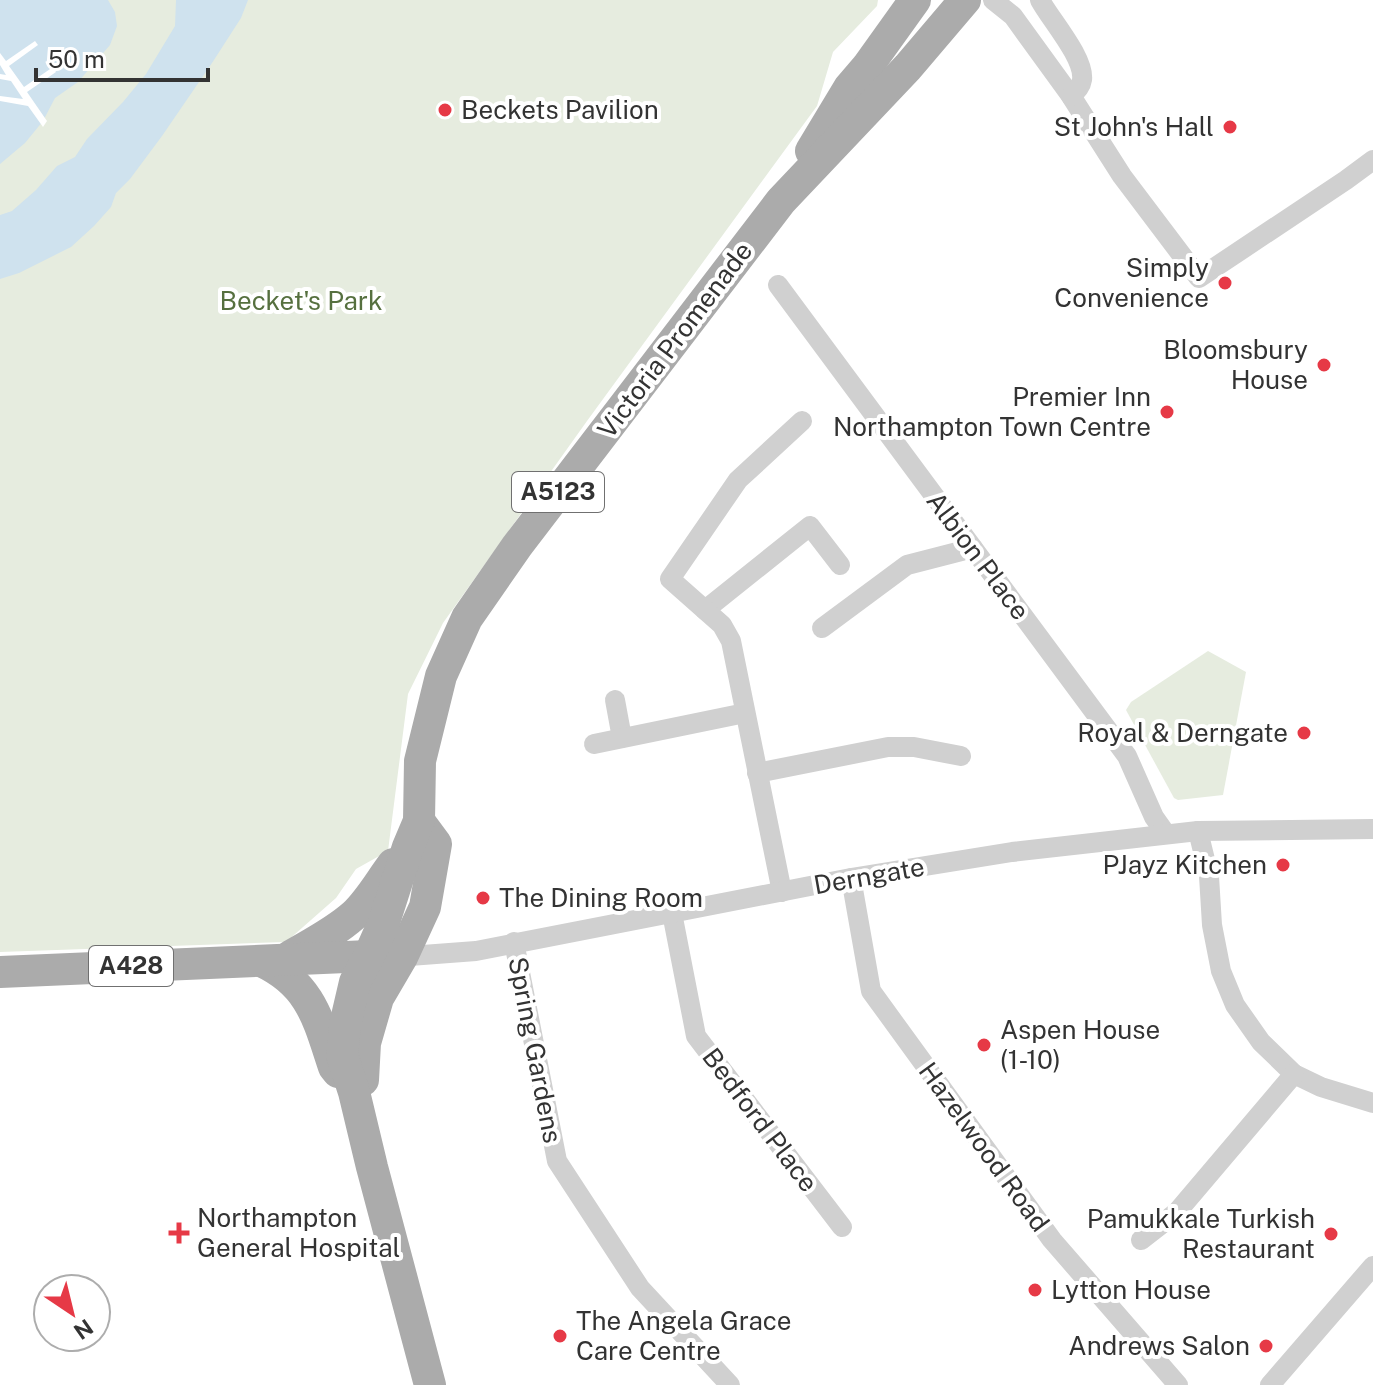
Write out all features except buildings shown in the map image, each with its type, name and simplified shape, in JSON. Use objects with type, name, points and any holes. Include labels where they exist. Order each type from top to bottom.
[{"type":"main road","name":"Victoria Promenade","points":[[781,201],[849,88],[915,0]]},
{"type":"main road","name":"Victoria Promenade","points":[[369,956],[384,922],[413,834],[420,761],[441,676],[467,618],[517,546],[781,201],[908,67],[965,0]]},
{"type":"main road","points":[[274,960],[334,930],[354,915],[413,834],[436,844],[425,907],[402,957],[378,998],[365,1043],[364,1078],[354,1092]]},
{"type":"main road","name":"A428","points":[[0,972],[369,956]]},
{"type":"main road","name":"A5123","points":[[369,956],[355,982],[342,1055],[430,1385]]},
{"type":"main road","name":"A5123","points":[[274,960],[311,1004],[334,1067],[354,1092]]},
{"type":"street","points":[[993,0],[1013,16],[1071,96],[1122,176],[1199,278],[1373,160]]},
{"type":"street","points":[[1040,0],[1071,46],[1083,78],[1071,96]]},
{"type":"street","name":"Albion Place","points":[[778,285],[1127,756],[1154,817],[1166,834]]},
{"type":"street","points":[[782,892],[731,641],[722,625],[670,579],[738,480],[802,421]]},
{"type":"street","points":[[705,610],[810,526],[840,565]]},
{"type":"street","points":[[822,628],[907,565],[973,548]]},
{"type":"street","points":[[615,700],[622,738]]},
{"type":"street","points":[[594,744],[745,713]]},
{"type":"street","points":[[757,773],[888,747],[914,747],[961,756]]},
{"type":"street","name":"Derngate","points":[[369,956],[402,957],[476,951],[851,878],[1012,852],[1198,831],[1373,829]]},
{"type":"street","points":[[1198,831],[1209,876],[1212,925],[1221,971],[1235,1005],[1261,1042],[1294,1074],[1321,1087],[1373,1103]]},
{"type":"street","name":"Hazelwood Road","points":[[851,878],[871,991],[1052,1240],[1178,1385]]},
{"type":"street","name":"Bedford Place","points":[[672,913],[696,1036],[842,1227]]},
{"type":"street","name":"Spring Gardens","points":[[514,942],[557,1161],[640,1288],[730,1385]]},
{"type":"street","points":[[1141,1240],[1177,1212],[1294,1074]]},
{"type":"street","points":[[1270,1385],[1373,1266]]},
{"type":"green space","name":"Becket's Park","points":[[0,0],[878,0],[877,6],[833,52],[817,106],[443,623],[408,694],[388,851],[356,869],[336,898],[286,942],[0,952]]},
{"type":"green space","points":[[1208,651],[1246,672],[1223,795],[1178,800],[1174,798],[1126,710],[1131,702]]},
{"type":"water","points":[[0,0],[108,0],[115,12],[117,26],[110,45],[78,82],[55,98],[43,121],[25,143],[0,164]]},
{"type":"water","points":[[176,0],[248,0],[241,18],[212,63],[162,136],[116,193],[111,207],[71,247],[0,279],[0,215],[12,211],[57,166],[75,157],[87,139],[146,74],[175,26]]},
{"type":"pier","points":[[35,41],[38,45],[9,66],[24,87],[53,67],[56,72],[27,92],[47,121],[43,127],[28,106],[0,101],[0,96],[23,99],[11,81],[0,79],[0,74],[6,75],[0,65],[0,53],[6,61]]},
{"type":"place","name":"Beckets Pavilion","points":[[445,110]]},
{"type":"place","name":"St John's Hall","points":[[1230,127]]},
{"type":"place","name":"Simply Convenience","points":[[1225,283]]},
{"type":"place","name":"Bloomsbury House","points":[[1324,365]]},
{"type":"place","name":"Premier Inn Northampton Town Centre","points":[[1167,412]]},
{"type":"place","name":"Royal & Derngate","points":[[1304,733]]},
{"type":"place","name":"PJayz Kitchen","points":[[1283,865]]},
{"type":"place","name":"The Dining Room","points":[[483,898]]},
{"type":"place","name":"Aspen House (1-10)","points":[[984,1045]]},
{"type":"place","name":"Northampton General Hospital","points":[[179,1233]]},
{"type":"place","name":"Pamukkale Turkish Restaurant","points":[[1331,1234]]},
{"type":"place","name":"Lytton House","points":[[1035,1290]]},
{"type":"place","name":"The Angela Grace Care Centre","points":[[560,1336]]},
{"type":"place","name":"Andrews Salon","points":[[1266,1346]]}]
